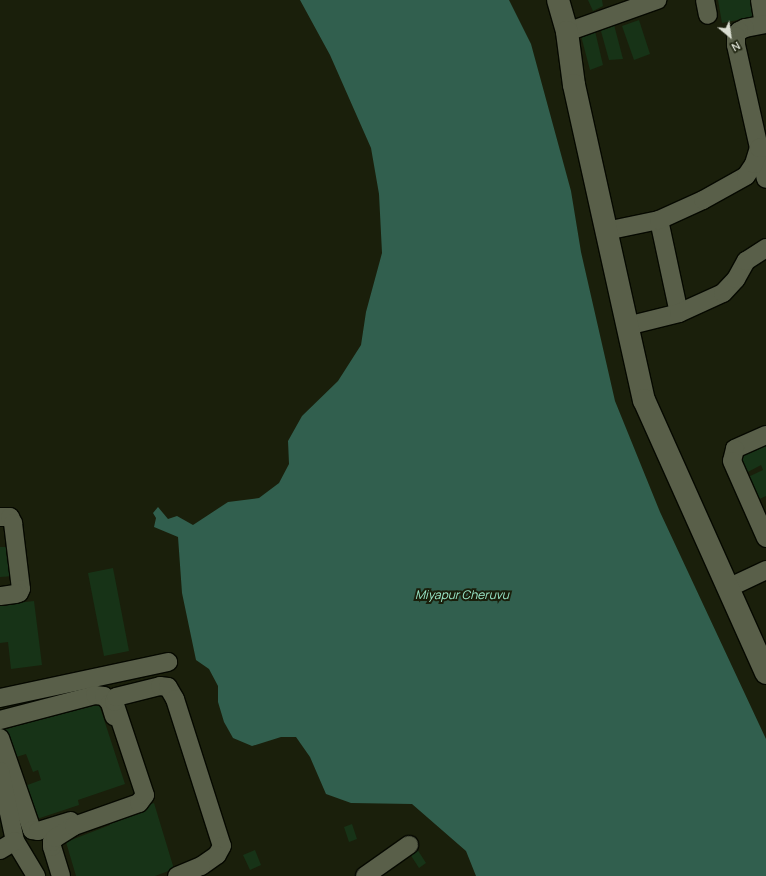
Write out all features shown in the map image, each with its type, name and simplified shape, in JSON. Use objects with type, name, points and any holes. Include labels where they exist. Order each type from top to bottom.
[{"type":"street","points":[[558,0],[567,32],[574,85],[644,400],[766,673]]},
{"type":"street","points":[[567,32],[657,0]]},
{"type":"street","points":[[760,0],[765,24],[739,31],[736,36],[736,45],[762,147],[766,179]]},
{"type":"street","points":[[606,231],[659,220],[704,200],[746,176],[754,164],[762,147]]},
{"type":"street","points":[[659,220],[678,312]]},
{"type":"street","points":[[627,326],[678,312],[723,293],[736,279],[746,261],[766,248]]},
{"type":"street","points":[[766,435],[734,449],[732,461],[766,538]]},
{"type":"street","points":[[0,517],[10,518],[13,523],[21,588],[19,593],[0,596]]},
{"type":"street","points":[[728,588],[766,570]]},
{"type":"street","points":[[0,698],[168,662]]},
{"type":"street","points":[[60,875],[52,847],[54,838],[74,826],[139,804],[145,795],[114,702],[116,697],[160,686],[168,687],[175,698],[222,846],[217,855],[206,863],[177,876]]},
{"type":"street","points":[[0,720],[95,695],[104,696],[110,703],[137,795],[133,802],[38,831],[32,830],[10,772],[0,738]]},
{"type":"street","points":[[10,772],[15,841],[36,876]]},
{"type":"street","points":[[0,850],[15,841]]},
{"type":"street","points":[[365,876],[409,844]]},
{"type":"water","name":"Miyapur Cheruvu","points":[[300,0],[509,0],[531,44],[571,191],[581,252],[615,401],[660,512],[766,739],[766,876],[476,876],[466,851],[412,804],[351,803],[326,794],[310,757],[296,737],[281,737],[252,746],[233,738],[224,722],[218,702],[218,686],[209,669],[196,660],[182,593],[178,537],[154,527],[156,518],[153,513],[158,507],[168,519],[177,516],[193,525],[228,502],[259,498],[279,483],[289,464],[288,441],[302,416],[338,381],[361,345],[366,312],[382,253],[379,194],[371,148],[330,55]]},
{"type":"building","points":[[588,0],[602,0],[603,6],[593,11]]},
{"type":"building","points":[[718,0],[755,0],[758,16],[722,23]]},
{"type":"building","points":[[612,17],[623,59],[609,60],[599,24]]},
{"type":"building","points":[[639,20],[650,54],[634,60],[622,26]]},
{"type":"building","points":[[595,31],[603,65],[590,70],[581,36]]},
{"type":"building","points":[[766,438],[766,496],[757,500],[746,478],[763,470],[761,465],[744,474],[734,454]]},
{"type":"building","points":[[0,547],[6,547],[7,561],[13,560],[14,576],[0,577]]},
{"type":"building","points":[[113,568],[129,651],[104,656],[88,573]]},
{"type":"building","points":[[34,601],[42,665],[11,669],[8,642],[0,643],[0,605]]},
{"type":"building","points":[[97,698],[125,784],[78,800],[79,805],[34,820],[22,787],[41,780],[38,770],[33,772],[26,754],[13,758],[4,730]]},
{"type":"building","points":[[154,803],[174,869],[155,876],[76,876],[66,842],[110,825],[107,818]]},
{"type":"building","points":[[352,824],[357,839],[349,842],[344,827]]},
{"type":"building","points":[[417,849],[426,863],[419,868],[410,854]]},
{"type":"building","points":[[255,850],[261,865],[250,870],[243,855]]}]
